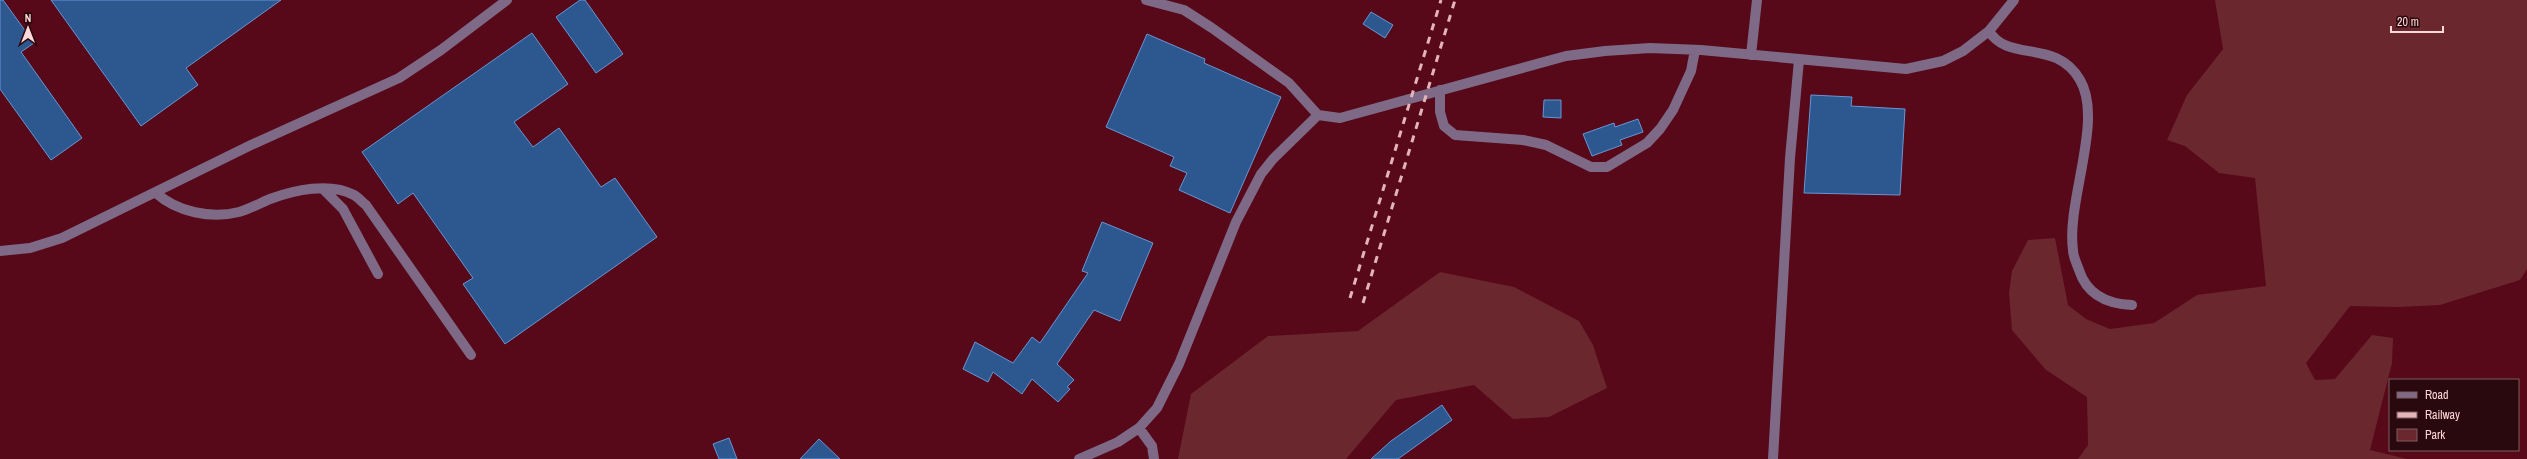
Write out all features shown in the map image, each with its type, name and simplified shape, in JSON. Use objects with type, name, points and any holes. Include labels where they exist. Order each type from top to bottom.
[{"type":"street","points":[[0,251],[30,248],[62,238],[251,145],[399,78],[441,50],[507,0]]},
{"type":"street","points":[[1146,0],[1184,5],[1212,28],[1288,83],[1318,115],[1340,118],[1566,56],[1650,48],[1695,50],[1906,69],[1942,61],[1963,52],[1989,30],[2014,0]]},
{"type":"street","points":[[1751,55],[1757,0]]},
{"type":"street","points":[[1989,30],[1994,40],[2007,46],[2045,53],[2062,59],[2080,80],[2086,96],[2088,116],[2073,219],[2072,250],[2083,283],[2094,294],[2116,304],[2132,305]]},
{"type":"street","points":[[1440,90],[1440,112],[1444,126],[1455,135],[1523,140],[1546,145],[1573,161],[1591,167],[1607,167],[1647,143],[1660,129],[1674,110],[1691,71],[1695,50]]},
{"type":"street","points":[[1773,459],[1790,158],[1799,60]]},
{"type":"street","points":[[1079,459],[1118,442],[1139,428],[1157,408],[1168,389],[1236,222],[1261,174],[1273,158],[1318,115]]},
{"type":"street","points":[[323,189],[343,209],[378,274]]},
{"type":"street","points":[[156,193],[167,203],[184,210],[207,214],[239,212],[300,190],[334,189],[354,195],[366,205],[471,355]]},
{"type":"street","points":[[1139,428],[1152,446],[1154,459]]},
{"type":"green space","points":[[2215,0],[2527,0],[2527,269],[2520,280],[2440,305],[2399,307],[2350,306],[2306,363],[2315,380],[2335,379],[2372,335],[2393,338],[2392,363],[2370,450],[2407,459],[2078,459],[2088,445],[2087,397],[2046,370],[2012,330],[2009,293],[2012,271],[2028,240],[2055,238],[2068,305],[2086,319],[2110,329],[2154,323],[2197,295],[2266,286],[2255,178],[2219,173],[2185,146],[2167,140],[2187,95],[2223,49]]},
{"type":"green space","points":[[1440,272],[1514,287],[1579,321],[1593,345],[1607,388],[1549,417],[1513,419],[1474,385],[1396,400],[1346,459],[1178,459],[1191,394],[1268,336],[1358,331]]},
{"type":"building","points":[[0,0],[3,0],[34,43],[21,52],[82,138],[51,160],[0,89]]},
{"type":"building","points":[[51,0],[281,0],[186,68],[198,85],[141,126]]},
{"type":"building","points":[[580,0],[585,0],[623,54],[596,73],[556,17]]},
{"type":"building","points":[[1371,12],[1393,25],[1385,38],[1363,24]]},
{"type":"building","points":[[532,33],[568,84],[514,122],[533,147],[559,128],[601,187],[615,178],[657,237],[505,344],[463,284],[473,278],[413,193],[398,204],[362,152]]},
{"type":"building","points":[[1147,34],[1205,59],[1204,63],[1281,97],[1230,213],[1179,190],[1187,173],[1170,166],[1174,157],[1106,127]]},
{"type":"building","points":[[1811,95],[1852,97],[1851,106],[1905,109],[1900,195],[1804,193]]},
{"type":"building","points":[[1544,100],[1561,100],[1561,118],[1543,117]]},
{"type":"building","points":[[1638,119],[1643,132],[1620,140],[1622,145],[1592,156],[1583,134],[1614,123],[1615,127]]},
{"type":"building","points":[[1102,222],[1153,243],[1120,321],[1094,310],[1057,364],[1074,380],[1067,387],[1070,389],[1058,402],[1032,379],[1022,394],[993,372],[988,382],[963,369],[975,342],[1013,363],[1032,337],[1040,343],[1088,273],[1082,271]]},
{"type":"building","points":[[1442,405],[1452,420],[1398,459],[1371,459],[1391,441]]},
{"type":"building","points":[[729,438],[737,459],[719,459],[713,444]]},
{"type":"building","points":[[819,439],[840,459],[800,459]]},
{"type":"railway","points":[[1350,298],[1441,0]]},
{"type":"railway","points":[[1363,303],[1455,0]]}]
